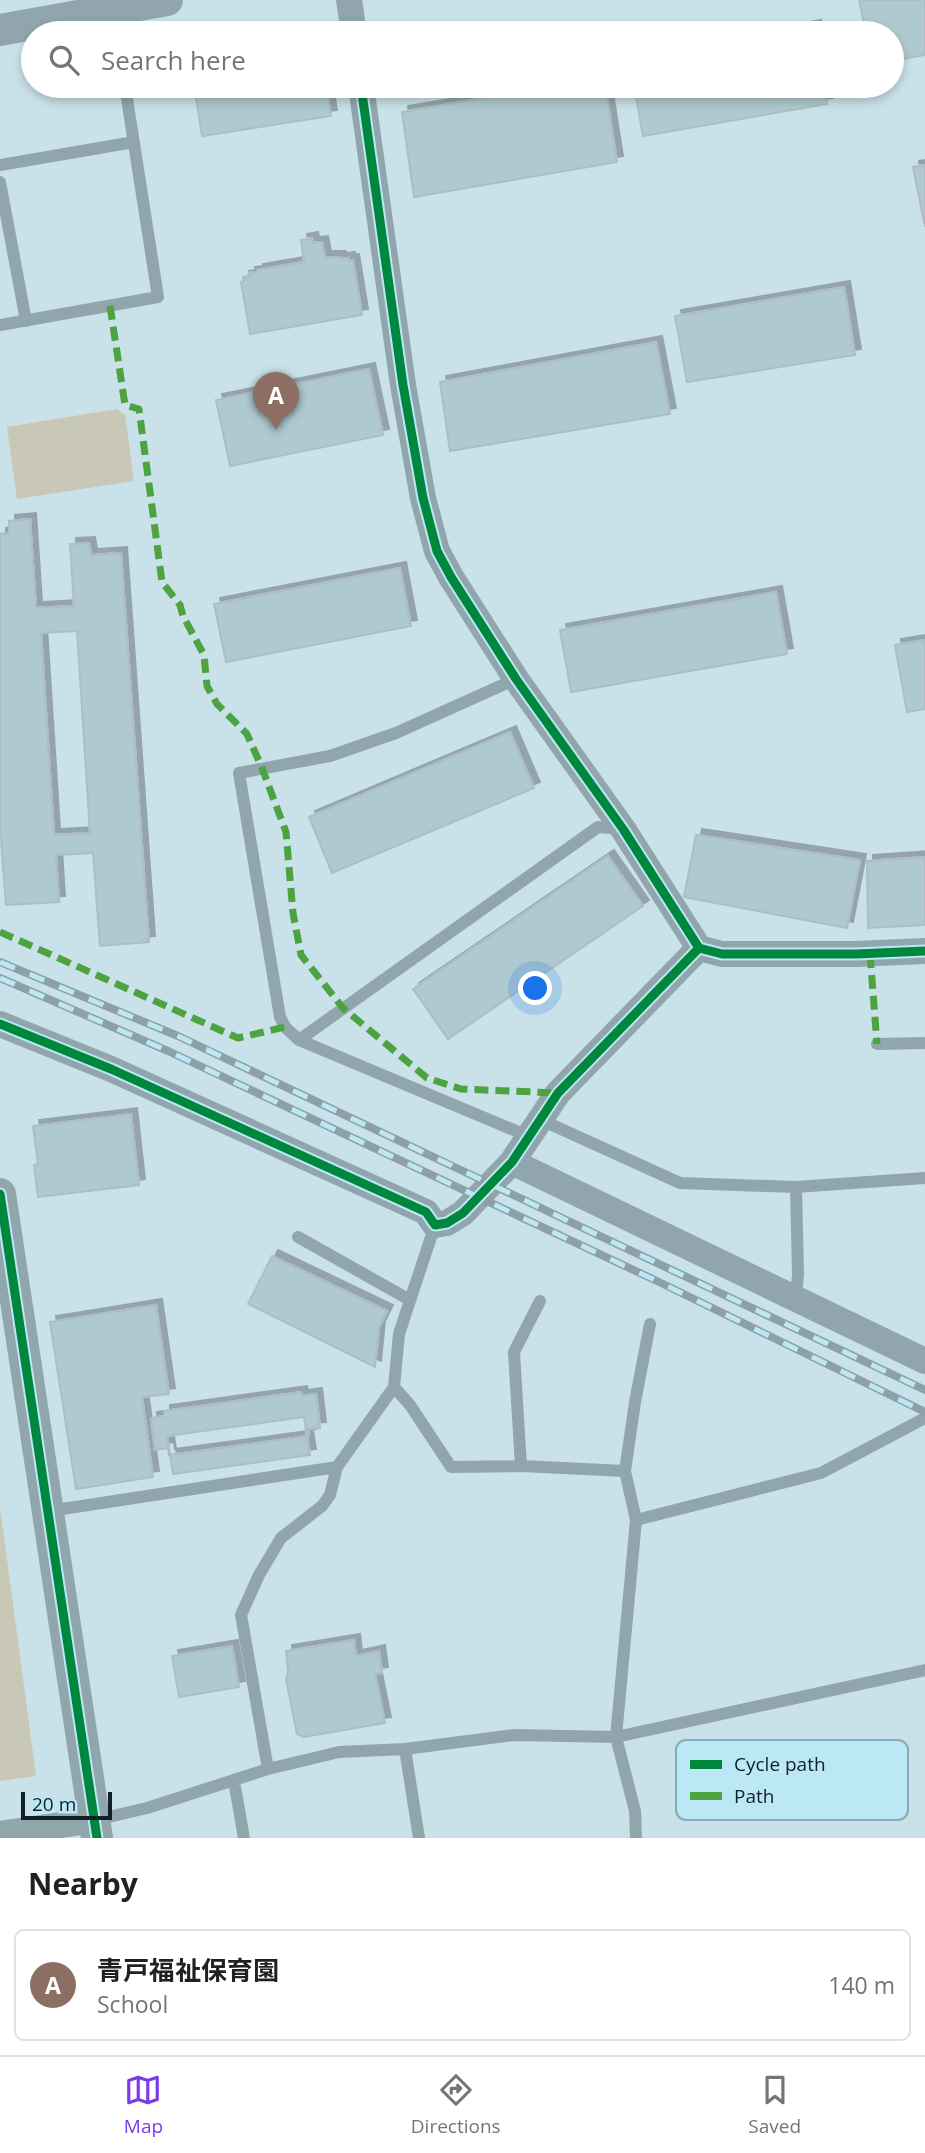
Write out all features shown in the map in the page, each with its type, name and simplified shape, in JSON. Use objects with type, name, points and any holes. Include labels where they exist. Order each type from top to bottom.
[{"type":"street","points":[[118,21],[164,0]]},
{"type":"street","points":[[349,0],[352,21]]},
{"type":"street","points":[[0,30],[21,29]]},
{"type":"street","points":[[363,98],[403,385],[423,498],[437,551],[446,569],[516,680],[622,829],[699,948],[722,954],[925,951]]},
{"type":"street","points":[[0,1024],[111,1069],[426,1212],[435,1225],[447,1223],[463,1213],[512,1162],[558,1093],[699,948]]},
{"type":"street","points":[[512,1162],[925,1361]]},
{"type":"street","points":[[0,1834],[96,1829],[1,1206]]},
{"type":"lane","points":[[0,325],[158,297],[127,98]]},
{"type":"lane","points":[[0,166],[134,142]]},
{"type":"lane","points":[[0,182],[26,321]]},
{"type":"lane","points":[[516,680],[396,733],[330,755],[239,772],[280,1017],[285,1027],[299,1040],[680,1183],[796,1187],[925,1178]]},
{"type":"lane","points":[[299,1040],[598,827],[622,829]]},
{"type":"lane","points":[[877,1044],[925,1043]]},
{"type":"lane","points":[[796,1187],[796,1300]]},
{"type":"lane","points":[[268,1769],[241,1615],[259,1575],[281,1538],[322,1506],[330,1495],[337,1467],[394,1387],[399,1334],[435,1225]]},
{"type":"lane","points":[[298,1237],[410,1300]]},
{"type":"lane","points":[[521,1466],[514,1352],[540,1301]]},
{"type":"lane","points":[[636,1838],[635,1811],[616,1737],[636,1520],[625,1471],[650,1324]]},
{"type":"lane","points":[[394,1387],[410,1405],[451,1467],[521,1466],[625,1471]]},
{"type":"lane","points":[[636,1520],[821,1473],[925,1418]]},
{"type":"lane","points":[[49,1511],[337,1467]]},
{"type":"lane","points":[[96,1829],[147,1808],[268,1769],[339,1752],[405,1749],[514,1735],[616,1737],[925,1670]]},
{"type":"lane","points":[[405,1749],[419,1838]]},
{"type":"lane","points":[[234,1781],[244,1838]]},
{"type":"shaded area","points":[[117,409],[125,415],[134,481],[17,499],[7,427]]},
{"type":"shaded area","points":[[0,1507],[36,1776],[0,1781]]},
{"type":"building","points":[[859,0],[925,0],[925,55],[904,59],[904,21],[863,21]]},
{"type":"building","points":[[196,98],[328,98],[331,116],[202,136]]},
{"type":"building","points":[[485,98],[607,98],[617,162],[414,197],[402,112]]},
{"type":"building","points":[[636,98],[826,98],[827,104],[643,136]]},
{"type":"building","points":[[925,165],[925,227],[913,167]]},
{"type":"building","points":[[312,238],[313,243],[322,242],[325,257],[353,260],[362,315],[250,334],[241,282],[244,281],[243,277],[250,276],[249,273],[257,270],[304,262],[301,240]]},
{"type":"building","points":[[844,287],[855,355],[687,382],[675,316]]},
{"type":"building","points":[[656,342],[670,414],[450,451],[440,382]]},
{"type":"building","points":[[369,369],[383,435],[230,466],[216,400]]},
{"type":"building","points":[[30,519],[36,608],[74,606],[70,544],[89,543],[91,555],[121,553],[149,942],[100,946],[93,853],[56,855],[59,902],[6,905],[0,826],[0,534],[9,533],[9,521]],"holes":[[[77,631],[90,833],[54,835],[41,633]]]},
{"type":"building","points":[[400,568],[411,626],[226,662],[214,604]]},
{"type":"building","points":[[776,592],[787,654],[571,692],[560,630]]},
{"type":"building","points":[[925,640],[925,709],[907,712],[895,645]]},
{"type":"building","points":[[510,732],[534,788],[332,873],[309,817]]},
{"type":"building","points":[[696,835],[860,860],[847,928],[684,897]]},
{"type":"building","points":[[608,856],[643,906],[448,1039],[413,989]]},
{"type":"building","points":[[925,857],[925,925],[868,928],[867,861]]},
{"type":"building","points":[[131,1114],[139,1185],[38,1197],[34,1165],[38,1164],[33,1126]]},
{"type":"building","points":[[272,1256],[387,1311],[379,1327],[375,1367],[248,1304]]},
{"type":"building","points":[[156,1305],[169,1394],[142,1397],[153,1477],[76,1489],[50,1322]]},
{"type":"building","points":[[301,1392],[302,1396],[316,1394],[320,1428],[308,1429],[309,1436],[169,1455],[168,1448],[155,1450],[151,1418],[164,1416],[164,1411]]},
{"type":"building","points":[[304,1417],[310,1455],[173,1474],[167,1436]]},
{"type":"building","points":[[354,1640],[356,1656],[379,1651],[382,1673],[375,1674],[385,1723],[304,1737],[297,1734],[286,1679],[286,1651]]},
{"type":"building","points":[[232,1646],[239,1687],[179,1697],[172,1656]]},
{"type":"railway","points":[[0,962],[178,1036],[925,1390]]},
{"type":"railway","points":[[0,978],[168,1051],[659,1282],[925,1412]]},
{"type":"marked path","points":[[110,306],[125,405],[139,409],[162,582],[180,605],[204,655],[207,686],[217,704],[247,734],[286,832],[293,913],[301,955],[343,1008],[427,1078],[461,1089],[558,1093]]},
{"type":"marked path","points":[[0,932],[238,1038],[285,1027]]},
{"type":"marked path","points":[[870,954],[877,1044]]},
{"type":"cycle path","points":[[363,98],[403,385],[423,498],[437,551],[516,679],[623,829],[699,948],[722,954],[925,951]]},
{"type":"cycle path","points":[[0,1024],[111,1069],[426,1212],[435,1225],[447,1223],[463,1213],[512,1162],[558,1093],[699,948]]},
{"type":"cycle path","points":[[0,1194],[97,1838]]},
{"type":"place","name":"青戸福祉保育園","points":[[276,430]]}]
